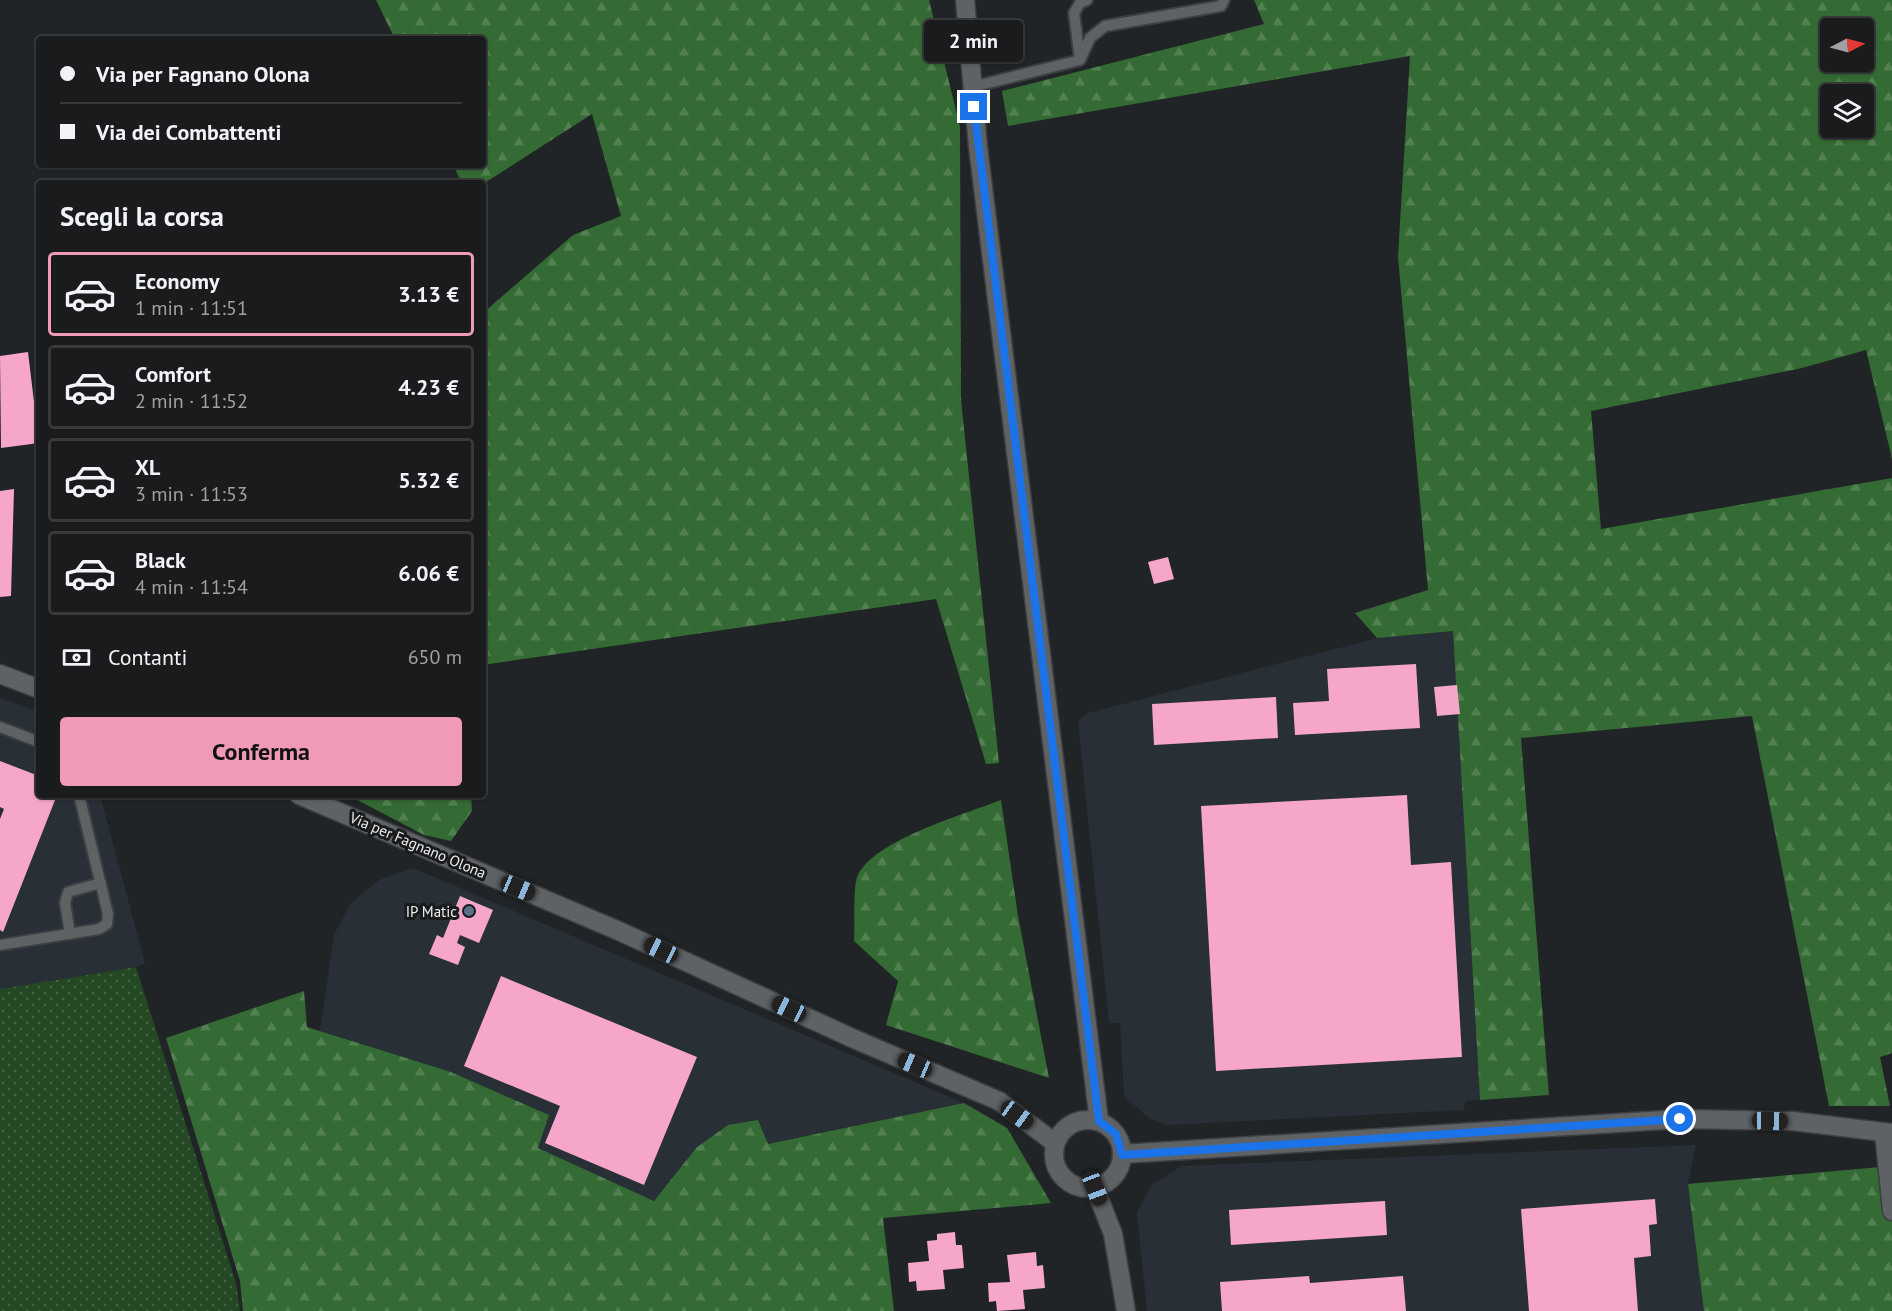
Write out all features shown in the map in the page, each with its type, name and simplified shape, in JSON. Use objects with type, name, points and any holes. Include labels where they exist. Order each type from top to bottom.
[{"type":"main road","points":[[965,0],[972,87],[1099,1121]]},
{"type":"main road","points":[[0,674],[36,689]]},
{"type":"main road","name":"Via per Fagnano Olona","points":[[305,798],[619,931],[852,1038],[999,1101],[1055,1143]]},
{"type":"main road","points":[[1122,1155],[1680,1119],[1792,1121],[1888,1132],[1892,1211]]},
{"type":"main road","points":[[1078,1121],[1099,1121],[1116,1134],[1122,1155],[1114,1176],[1095,1188],[1085,1188],[1066,1181],[1055,1163],[1055,1143],[1068,1126],[1078,1121]]},
{"type":"main road","points":[[1095,1188],[1113,1234],[1126,1311]]},
{"type":"lane","points":[[1080,60],[1074,13],[1080,3],[1087,0]]},
{"type":"lane","points":[[1080,60],[1090,38],[1105,26],[1221,6],[1224,0]]},
{"type":"lane","points":[[972,87],[1080,60]]},
{"type":"lane","points":[[0,681],[36,689]]},
{"type":"lane","points":[[0,727],[36,741]]},
{"type":"lane","points":[[0,945],[99,929],[107,924],[108,914],[80,798]]},
{"type":"lane","points":[[70,934],[64,903],[68,892],[101,884]]},
{"type":"shaded area","points":[[1453,630],[1480,1100],[1466,1101],[1463,1110],[1168,1125],[1149,1118],[1124,1096],[1120,1023],[1109,1023],[1078,721],[1088,713],[1377,638]]},
{"type":"shaded area","points":[[0,698],[36,711],[36,798],[101,798],[145,963],[136,967],[0,989]]},
{"type":"shaded area","points":[[413,868],[964,1103],[767,1144],[696,1148],[654,1201],[538,1148],[548,1115],[451,1072],[320,1031],[334,935],[351,903],[381,879]]},
{"type":"shaded area","points":[[1696,1145],[1688,1184],[1704,1311],[1147,1311],[1137,1212],[1152,1185],[1181,1166]]},
{"type":"green space","points":[[376,0],[929,0],[960,127],[961,400],[999,763],[986,764],[936,599],[486,665],[486,310],[573,235],[621,216],[592,114],[486,182],[486,180],[460,180],[454,168],[486,168],[486,36],[394,36]]},
{"type":"green space","points":[[1254,0],[1892,0],[1892,459],[1866,350],[1802,368],[1591,411],[1601,529],[1892,478],[1892,1053],[1880,1057],[1890,1106],[1829,1106],[1752,716],[1521,738],[1549,1095],[1480,1100],[1453,631],[1377,638],[1355,613],[1428,590],[1398,257],[1410,56],[1008,126],[1002,91],[1264,24]]},
{"type":"green space","points":[[354,798],[471,798],[472,811],[451,841],[424,835]]},
{"type":"green space","points":[[1001,800],[1018,916],[1049,1078],[886,1025],[898,981],[854,941],[855,888],[863,867],[878,854],[919,831]]},
{"type":"green space","points":[[136,967],[236,1283],[240,1311],[0,1311],[0,989]]},
{"type":"green space","points":[[304,991],[307,1027],[451,1072],[549,1115],[538,1148],[654,1201],[696,1148],[728,1125],[758,1120],[768,1144],[964,1103],[1007,1128],[1051,1203],[883,1218],[894,1311],[243,1311],[240,1281],[166,1038]]},
{"type":"green space","points":[[1892,1166],[1892,1311],[1704,1311],[1688,1184]]},
{"type":"building","points":[[28,352],[36,418],[36,443],[1,448],[0,356]]},
{"type":"building","points":[[14,489],[11,596],[0,597],[0,491]]},
{"type":"building","points":[[1168,557],[1174,579],[1154,584],[1148,562]]},
{"type":"building","points":[[1416,664],[1420,728],[1295,735],[1293,703],[1329,701],[1327,669]]},
{"type":"building","points":[[1457,685],[1460,714],[1437,716],[1434,687]]},
{"type":"building","points":[[1276,697],[1278,738],[1154,745],[1152,704]]},
{"type":"building","points":[[0,761],[36,775],[36,798],[56,798],[3,932],[0,930],[0,819],[4,809],[0,807]]},
{"type":"building","points":[[1407,795],[1411,865],[1451,862],[1462,1057],[1216,1071],[1201,806]]},
{"type":"building","points":[[460,896],[493,910],[479,943],[460,935],[457,943],[465,947],[458,965],[429,954],[437,935],[443,938]]},
{"type":"building","points":[[501,976],[697,1057],[644,1185],[545,1143],[560,1106],[464,1066]]},
{"type":"building","points":[[1655,1199],[1657,1224],[1649,1225],[1651,1256],[1634,1258],[1638,1311],[1529,1311],[1521,1209]]},
{"type":"building","points":[[1385,1201],[1387,1235],[1231,1245],[1229,1210]]},
{"type":"building","points":[[955,1232],[956,1245],[962,1245],[964,1268],[943,1270],[945,1289],[917,1291],[916,1281],[909,1282],[908,1263],[929,1261],[927,1241],[937,1240],[937,1234]]},
{"type":"building","points":[[1036,1252],[1037,1266],[1043,1265],[1045,1288],[1023,1290],[1025,1309],[997,1311],[996,1301],[989,1302],[988,1283],[1010,1282],[1007,1255]]},
{"type":"building","points":[[1309,1276],[1310,1283],[1403,1276],[1406,1311],[1222,1311],[1220,1282]]},
{"type":"place","name":"IP Matic","points":[[469,911]]},
{"type":"route","points":[[974,107],[1099,1121],[1116,1134],[1122,1155],[1680,1119]]}]
